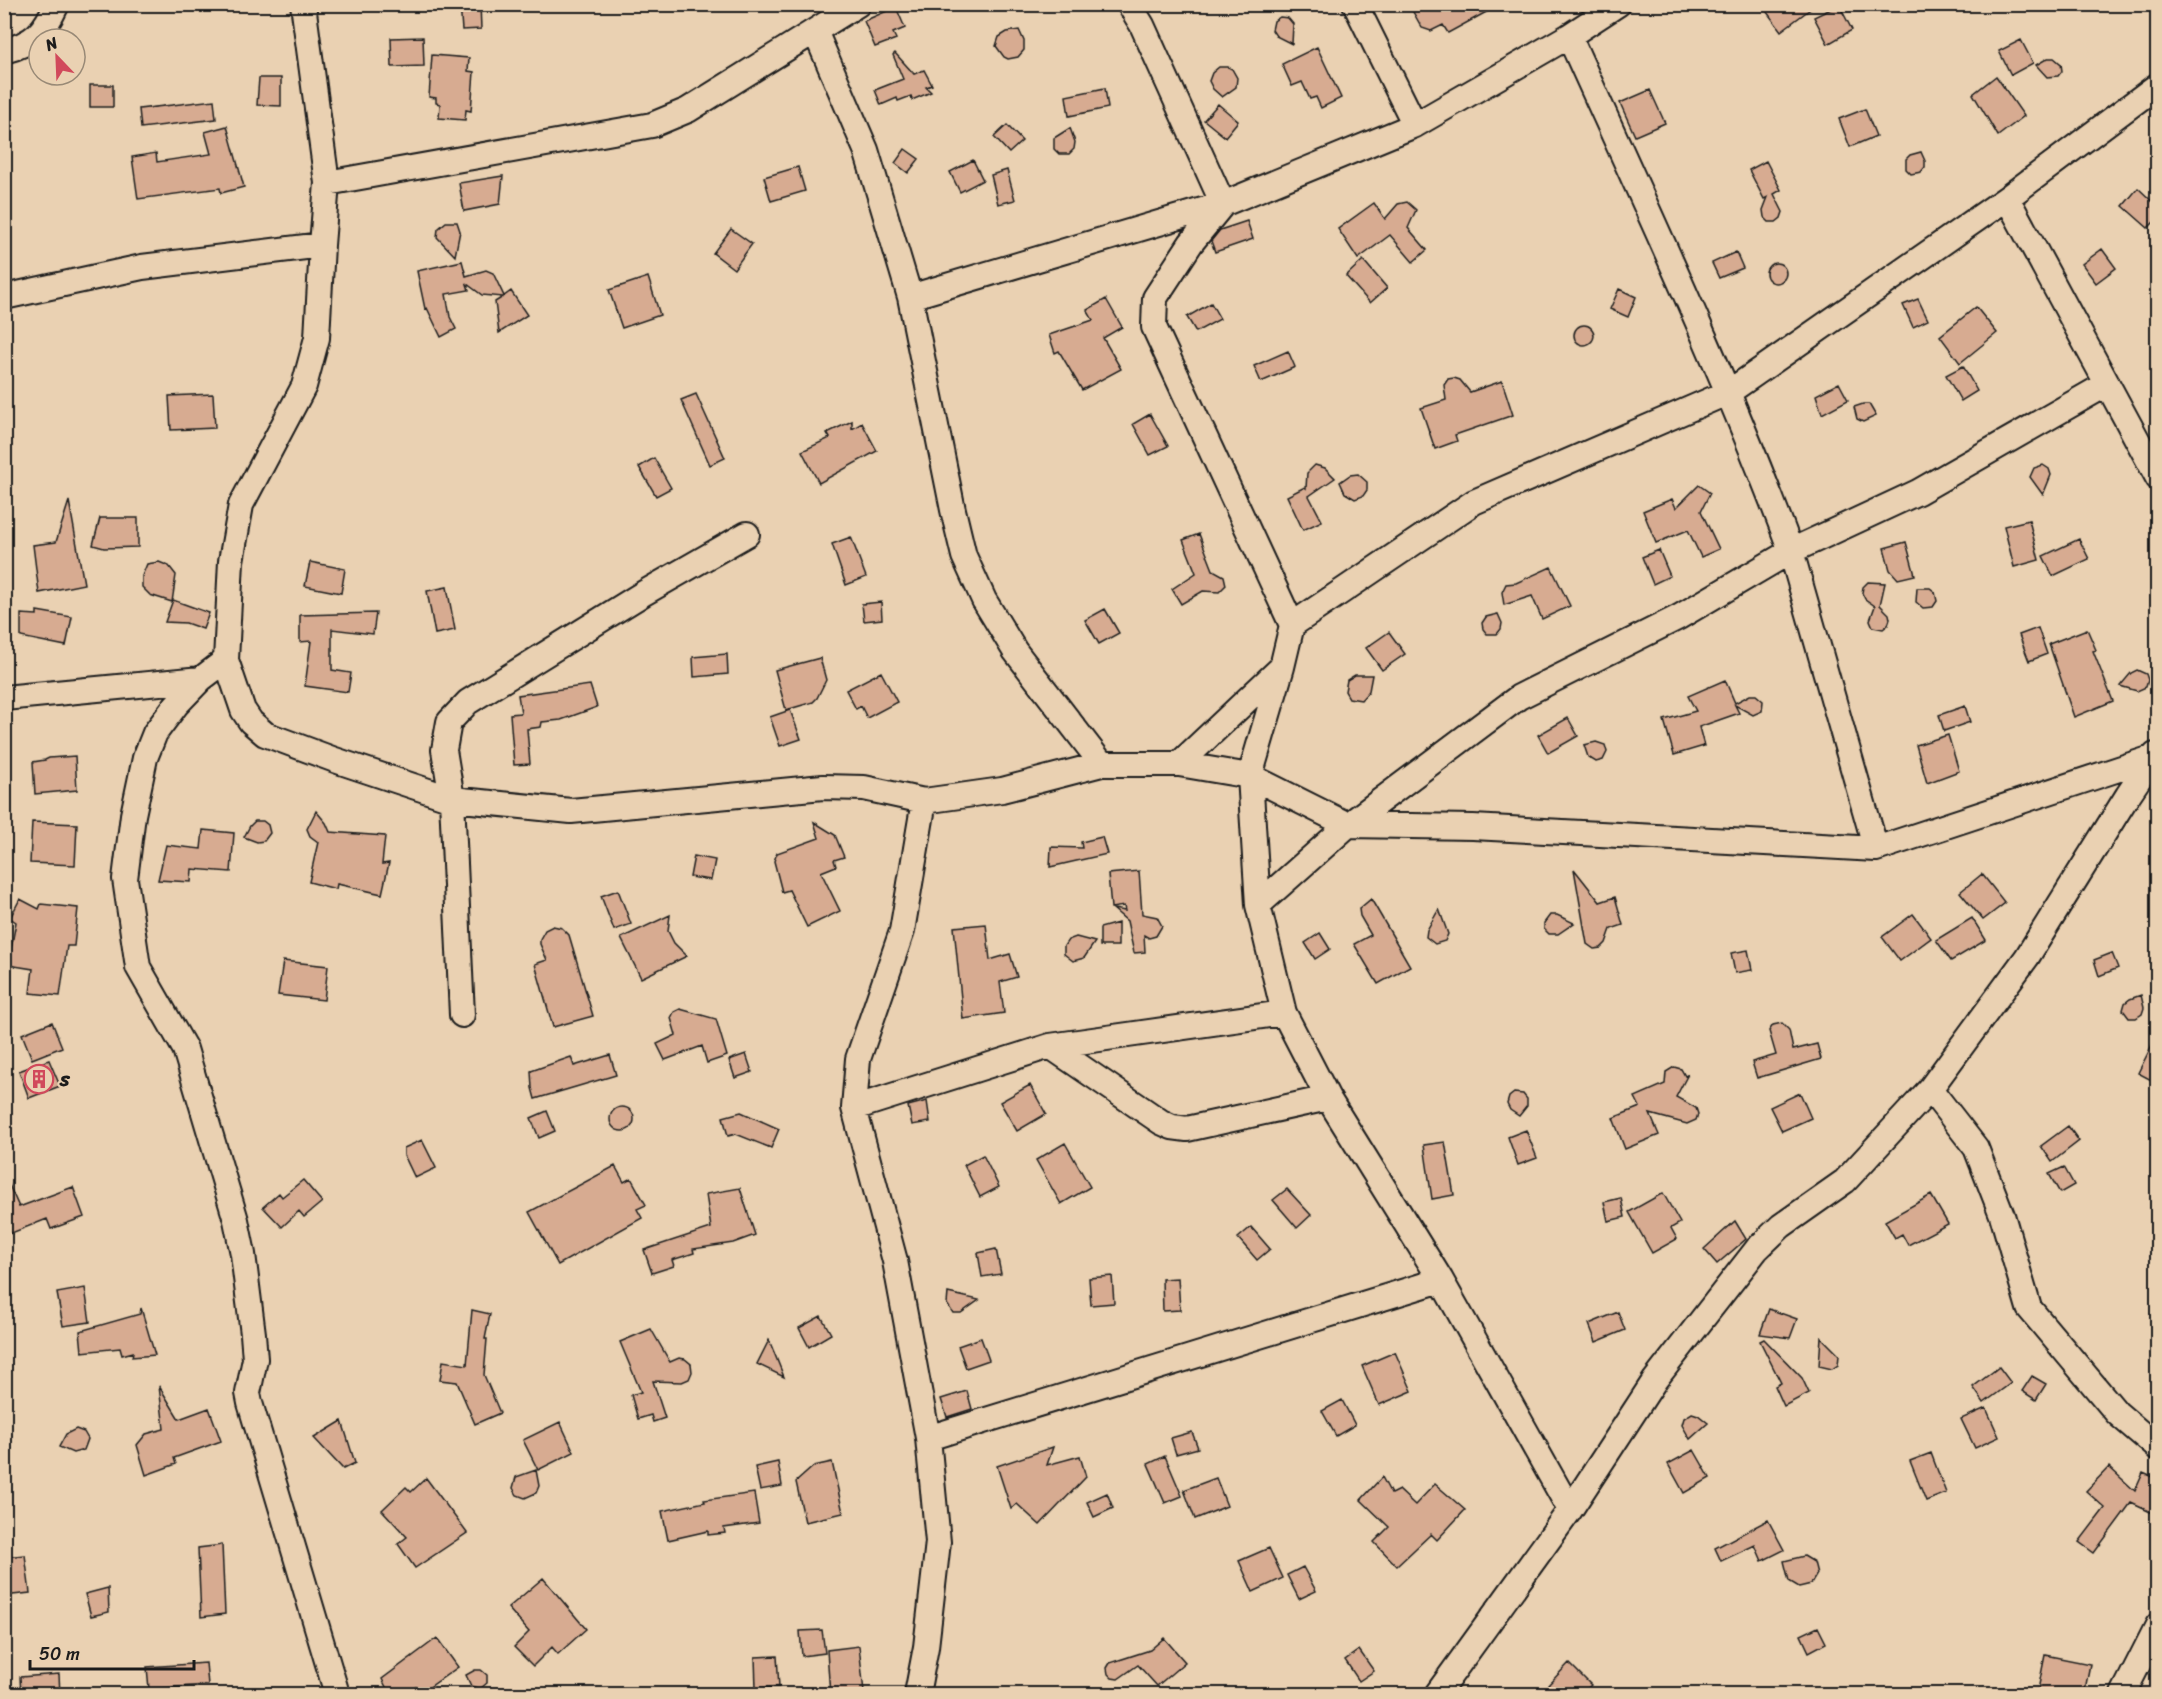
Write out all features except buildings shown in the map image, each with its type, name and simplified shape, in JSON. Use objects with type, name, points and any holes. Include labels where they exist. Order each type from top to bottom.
[{"type":"street","points":[[4,51],[18,48],[36,39],[48,24],[57,4]]},
{"type":"street","points":[[303,4],[327,183],[317,338],[304,386],[241,505],[231,561],[226,660],[243,710],[251,722],[265,734],[452,799],[571,811],[823,787],[864,788],[924,801],[1002,790],[1102,764],[1179,764],[1250,776],[1348,825],[1473,827],[1876,849],[2156,755]]},
{"type":"street","points":[[327,183],[652,125],[688,110],[858,4]]},
{"type":"street","points":[[1129,4],[1142,25],[1223,204]]},
{"type":"street","points":[[1355,4],[1415,125]]},
{"type":"street","points":[[910,297],[1223,204],[1415,125],[1569,36],[1618,4]]},
{"type":"street","points":[[815,31],[866,150],[910,297],[952,510],[964,556],[984,600],[1015,651],[1102,764]]},
{"type":"street","points":[[1569,36],[1729,392],[1791,551],[1876,849]]},
{"type":"street","points":[[1292,625],[1474,502],[1729,392],[2007,198],[2157,85]]},
{"type":"street","points":[[2007,198],[2157,478]]},
{"type":"street","points":[[1223,204],[1191,243],[1155,298],[1154,327],[1292,625],[1250,776],[1258,905],[1284,1013],[1328,1098],[1441,1280],[1570,1510]]},
{"type":"street","points":[[4,297],[142,267],[322,245]]},
{"type":"street","points":[[1258,905],[1348,825],[1519,697],[1679,617],[1791,551],[1918,492],[2107,384]]},
{"type":"street","points":[[462,1015],[452,799],[444,750],[449,722],[468,702],[644,593],[747,534]]},
{"type":"street","points":[[226,660],[201,679],[176,705],[155,733],[145,758],[133,815],[125,879],[138,967],[185,1049],[236,1220],[243,1254],[255,1359],[248,1393],[337,1695]]},
{"type":"street","points":[[1179,764],[1282,667]]},
{"type":"street","points":[[4,698],[201,679]]},
{"type":"street","points":[[1437,1695],[1570,1510],[1656,1380],[1757,1249],[1781,1226],[1845,1181],[1930,1089],[2027,957],[2128,795],[2156,755]]},
{"type":"street","points":[[917,1695],[926,1647],[938,1542],[928,1438],[895,1261],[854,1108],[858,1059],[902,931],[924,801]]},
{"type":"street","points":[[854,1108],[1050,1046],[1284,1013]]},
{"type":"street","points":[[1050,1046],[1161,1122],[1172,1127],[1187,1129],[1328,1098]]},
{"type":"street","points":[[1930,1089],[1976,1148],[2002,1215],[2029,1308],[2117,1413],[2157,1448]]},
{"type":"street","points":[[928,1438],[1441,1280]]},
{"type":"street","points":[[2123,1695],[2157,1625]]},
{"type":"place","name":"s","points":[[39,1079]]}]
